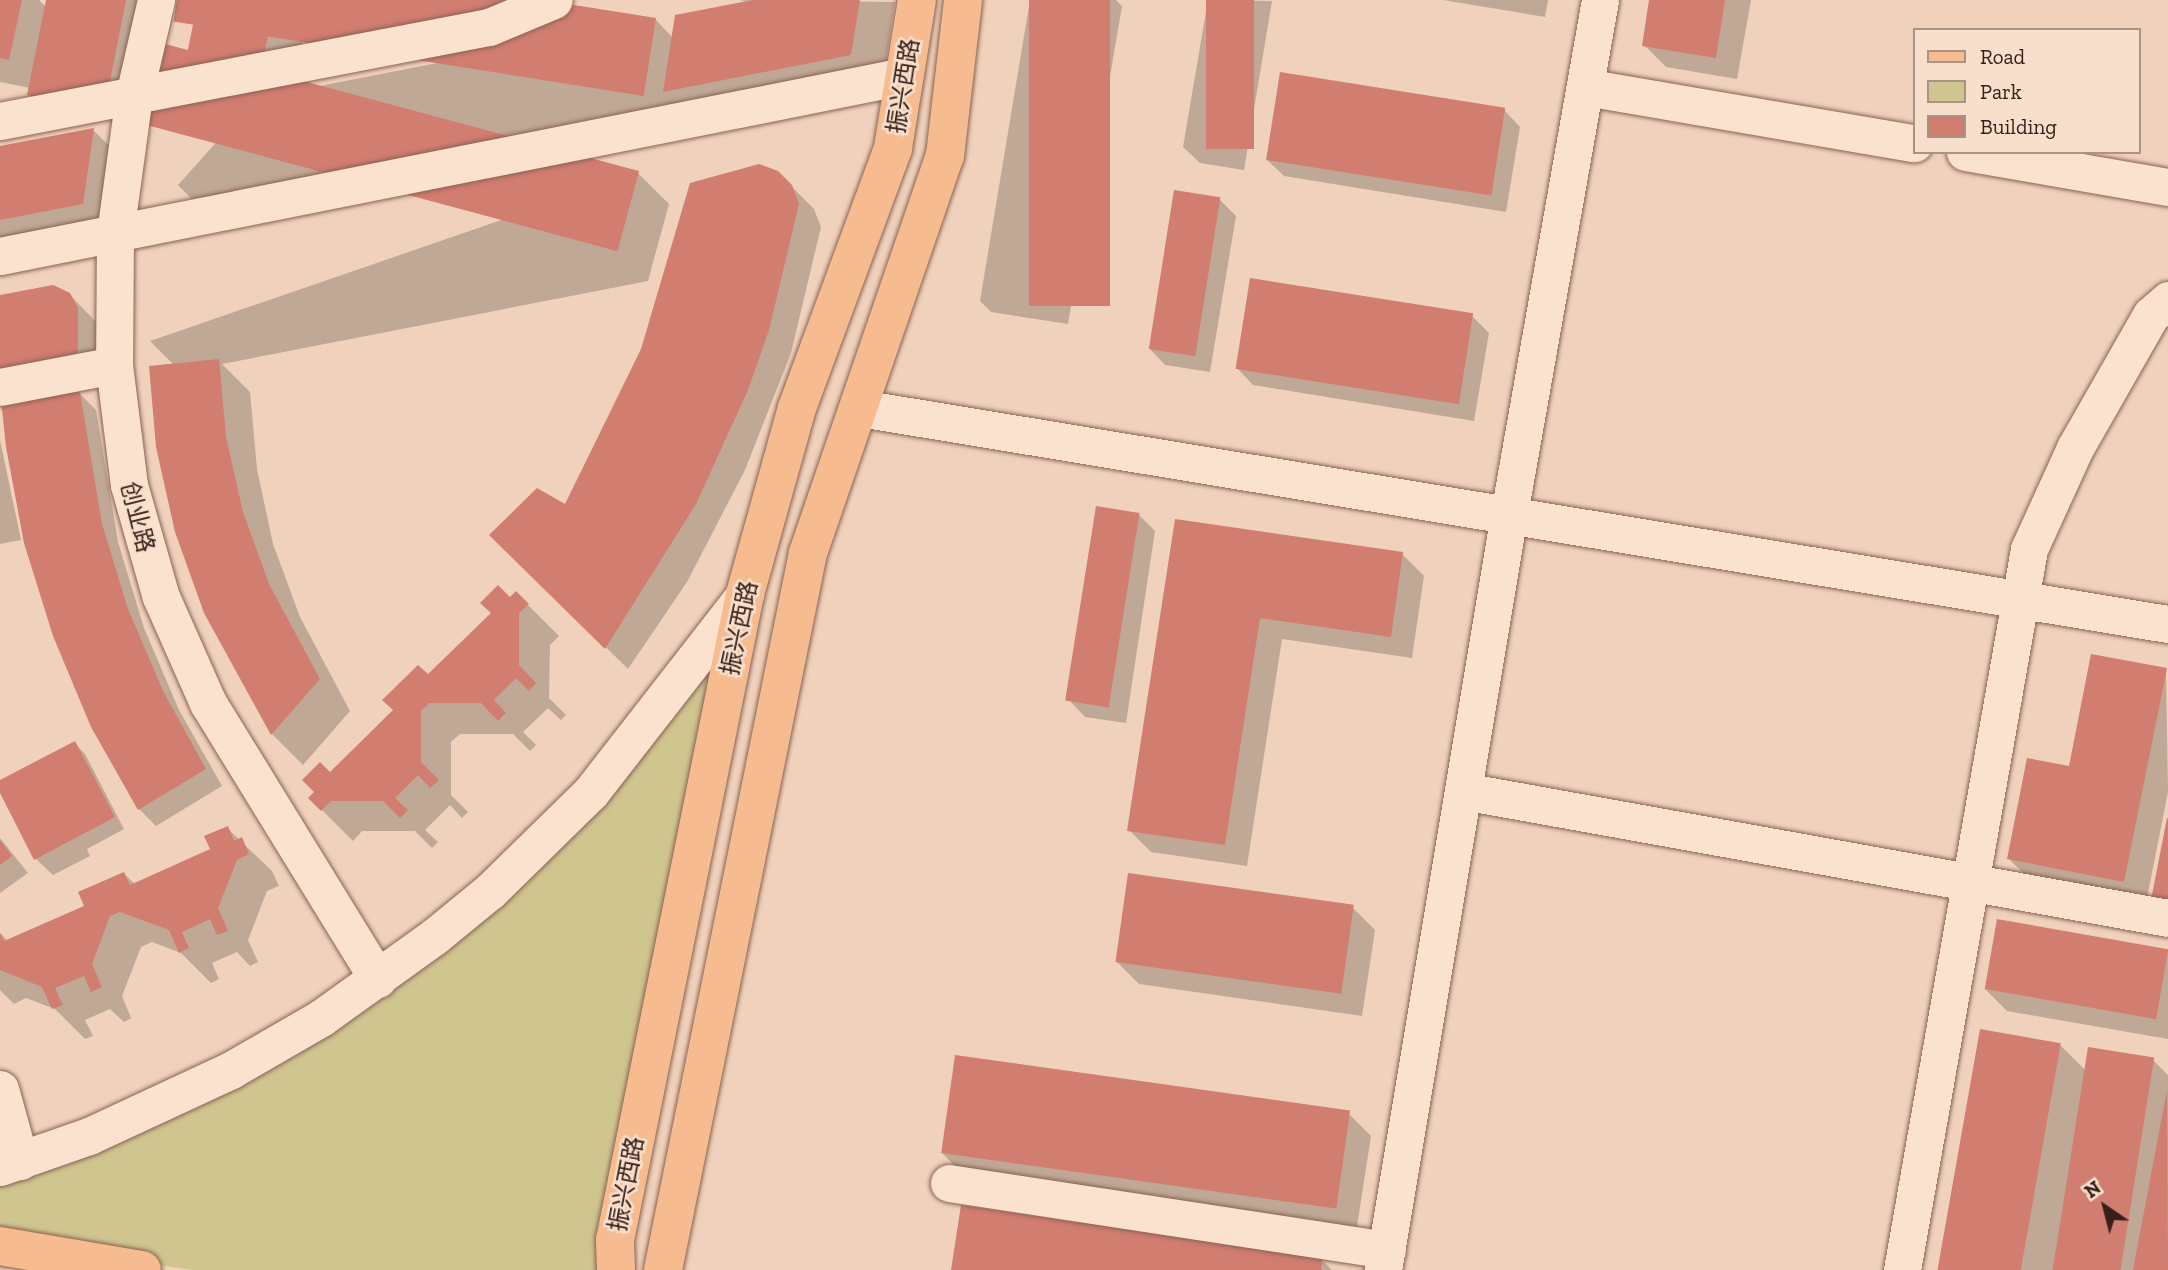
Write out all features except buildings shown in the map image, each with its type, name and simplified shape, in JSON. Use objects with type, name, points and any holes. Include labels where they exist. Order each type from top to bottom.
[{"type":"main road","name":"振兴西路","points":[[616,1270],[615,1240],[745,594],[797,408],[892,148],[917,0]]},
{"type":"main road","name":"振兴西路","points":[[663,1270],[808,553],[945,156],[962,0]]},
{"type":"main road","points":[[0,1246],[142,1270]]},
{"type":"street","name":"创业路","points":[[156,0],[134,95],[116,233],[114,365],[121,440],[134,508],[161,597],[208,703],[378,979]]},
{"type":"street","points":[[0,121],[489,27],[554,0]]},
{"type":"street","points":[[948,1184],[1385,1260],[1509,514],[1600,0]]},
{"type":"street","points":[[0,256],[904,76]]},
{"type":"street","points":[[1585,87],[1912,144]]},
{"type":"street","points":[[1977,154],[2168,187]]},
{"type":"street","points":[[1902,1270],[2029,549],[2075,448],[2151,315],[2168,300]]},
{"type":"street","points":[[0,387],[114,365]]},
{"type":"street","points":[[860,408],[2168,624]]},
{"type":"street","points":[[0,1088],[10,1164],[89,1136],[200,1086],[309,1025],[378,979],[490,891],[592,792],[745,594]]},
{"type":"street","points":[[1463,792],[2168,918]]},
{"type":"green space","points":[[745,594],[614,1270],[192,1270],[0,1241],[0,1166],[231,1070],[490,891]]}]
